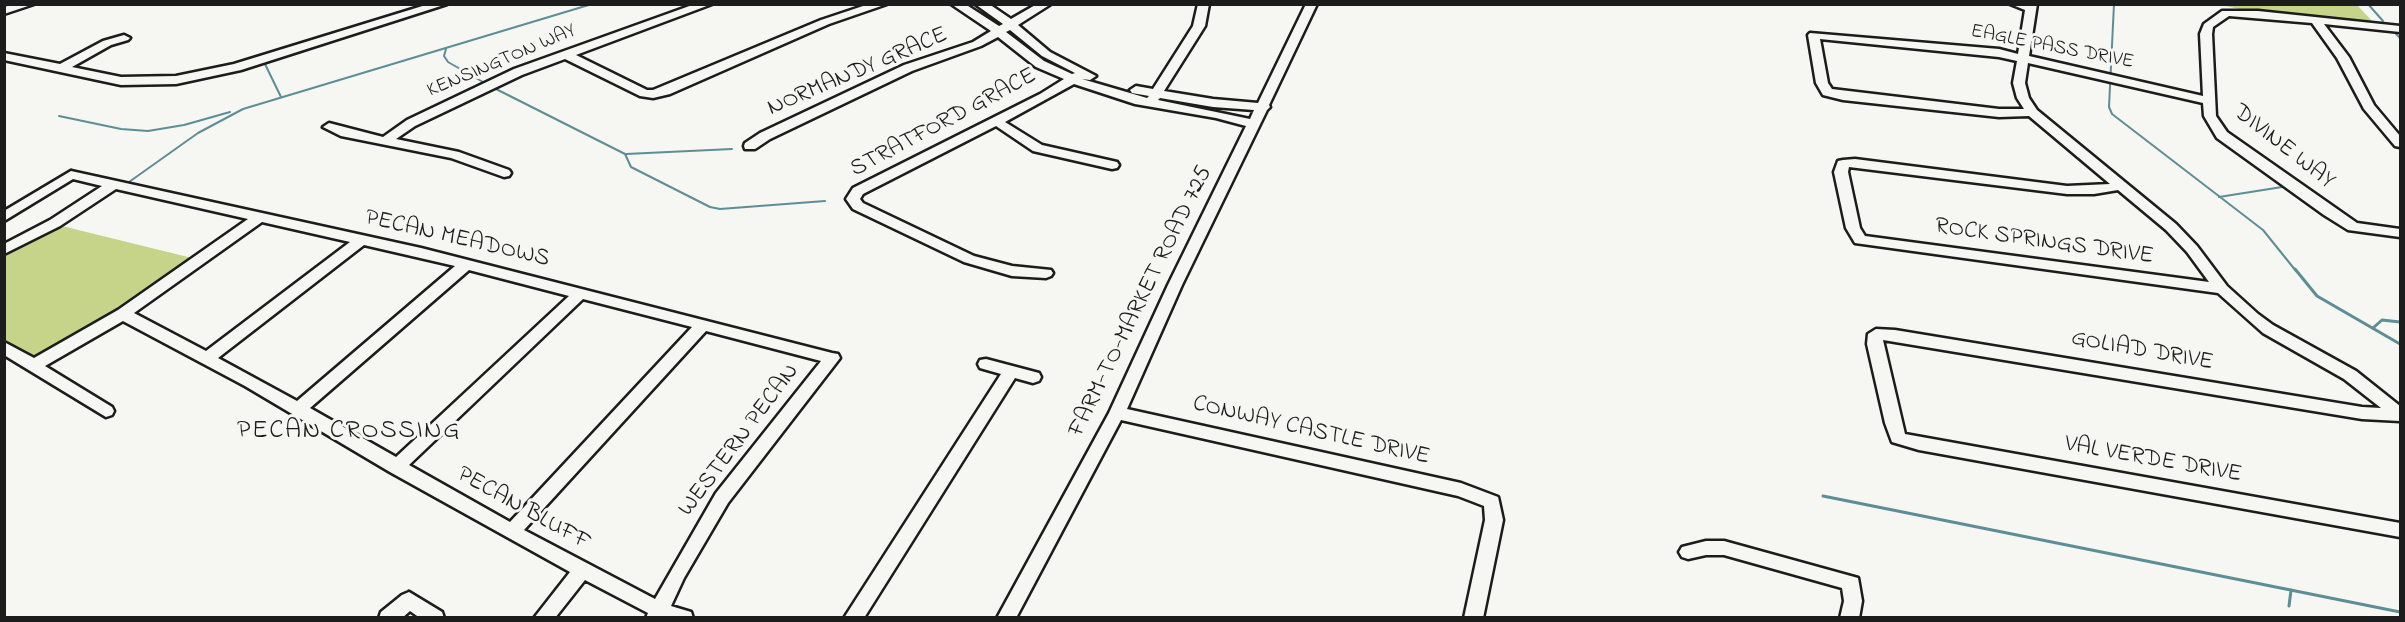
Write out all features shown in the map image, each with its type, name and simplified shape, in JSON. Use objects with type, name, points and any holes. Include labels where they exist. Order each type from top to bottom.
[{"type":"street","points":[[4,11],[29,4]]},
{"type":"street","points":[[4,56],[60,69],[136,82],[199,76],[237,67],[442,4]]},
{"type":"street","name":"KENSINGTON WAY","points":[[384,141],[411,123],[494,83],[564,54],[650,26],[707,4]]},
{"type":"street","points":[[564,54],[641,92],[652,94],[666,91],[825,22],[882,4]]},
{"type":"street","points":[[956,4],[1005,28]]},
{"type":"street","points":[[980,4],[1032,58],[1078,77],[1106,92],[1219,109],[1264,107]]},
{"type":"street","name":"NORMANDY GRACE","points":[[750,146],[765,136],[908,68],[967,49],[1046,4]]},
{"type":"street","points":[[1154,98],[1199,26],[1204,4]]},
{"type":"street","name":"FARM-TO-MARKET ROAD 725","points":[[1006,618],[1117,413],[1175,285],[1264,107],[1312,4]]},
{"type":"street","points":[[2015,4],[2031,6],[2022,58],[2020,90],[2032,112],[2179,234],[2222,289],[2268,329],[2350,375],[2400,415]]},
{"type":"street","name":"DIVINE WAY","points":[[2400,29],[2226,13],[2208,26],[2206,34],[2210,116],[2222,135],[2353,227],[2400,232]]},
{"type":"street","points":[[2316,21],[2343,57],[2368,106],[2400,143]]},
{"type":"street","name":"EAGLE PASS DRIVE","points":[[2032,112],[1999,113],[1843,96],[1827,92],[1822,83],[1814,35],[1987,52],[2209,101]]},
{"type":"street","points":[[60,69],[99,47],[124,38]]},
{"type":"street","name":"STRATFORD GRACE","points":[[1046,273],[1011,271],[969,259],[858,206],[853,201],[858,191],[1078,77]]},
{"type":"street","points":[[1219,109],[1255,124]]},
{"type":"street","points":[[995,120],[1038,148],[1112,165]]},
{"type":"street","points":[[329,127],[341,132],[454,155],[504,173]]},
{"type":"street","name":"ROCK SPRINGS DRIVE","points":[[2121,186],[2094,190],[2067,190],[1855,163],[1843,164],[1841,172],[1853,228],[1860,240],[2222,289]]},
{"type":"street","name":"PECAN MEADOWS","points":[[4,217],[70,175],[421,253],[832,358]]},
{"type":"street","points":[[4,250],[55,223],[114,184]]},
{"type":"street","points":[[34,365],[123,314],[258,218]]},
{"type":"street","points":[[207,358],[360,241]]},
{"type":"street","points":[[298,409],[466,265]]},
{"type":"street","points":[[396,467],[581,293]]},
{"type":"street","name":"PECAN BLUFF","points":[[123,314],[298,409],[396,467],[658,614],[684,618]]},
{"type":"street","points":[[512,532],[702,326]]},
{"type":"street","name":"GOLIAD DRIVE","points":[[1898,438],[1875,344],[1876,334],[1895,334],[2362,413],[2400,415]]},
{"type":"street","points":[[4,347],[106,411]]},
{"type":"street","name":"WESTERN PECAN","points":[[658,614],[677,574],[722,498],[832,358]]},
{"type":"street","points":[[986,364],[1033,376]]},
{"type":"street","points":[[853,618],[1011,371]]},
{"type":"street","name":"CONWAY CASTLE DRIVE","points":[[1117,413],[1461,490],[1492,502],[1494,520],[1473,618]]},
{"type":"street","name":"VAL VERDE DRIVE","points":[[1898,438],[1919,444],[2400,530]]},
{"type":"street","points":[[1688,552],[1706,548],[1725,548],[1851,583],[1853,601],[1849,618]]},
{"type":"street","points":[[543,618],[582,570]]},
{"type":"street","points":[[388,618],[409,600],[435,618]]},
{"type":"green space","points":[[2222,5],[2357,5],[2374,23],[2243,10]]},
{"type":"green space","points":[[58,225],[192,258],[104,321],[32,357],[5,340],[4,254]]},
{"type":"waterway","points":[[129,182],[198,133],[243,109],[592,4]]},
{"type":"waterway","points":[[2114,4],[2109,107],[2112,114],[2220,197]]},
{"type":"waterway","points":[[2368,4],[2383,21]]},
{"type":"waterway","points":[[2396,34],[2400,38]]},
{"type":"waterway","points":[[446,49],[444,56],[448,62],[483,82]]},
{"type":"waterway","points":[[264,62],[281,97]]},
{"type":"waterway","points":[[496,89],[625,154],[631,167],[710,207],[720,209],[825,201]]},
{"type":"waterway","points":[[59,116],[121,129],[148,131],[184,125],[230,112]]},
{"type":"waterway","points":[[626,154],[732,149]]},
{"type":"waterway","points":[[2220,197],[2282,187]]},
{"type":"waterway","points":[[2220,197],[2263,230],[2296,271]]},
{"type":"waterway","points":[[2295,269],[2317,296],[2400,344]]},
{"type":"waterway","points":[[2373,328],[2382,320],[2400,322]]},
{"type":"waterway","points":[[1823,496],[2291,590]]},
{"type":"waterway","points":[[2289,606],[2291,590]]},
{"type":"waterway","points":[[2291,590],[2400,612]]},
{"type":"district","name":"PECAN CROSSING","points":[[349,433]]}]
